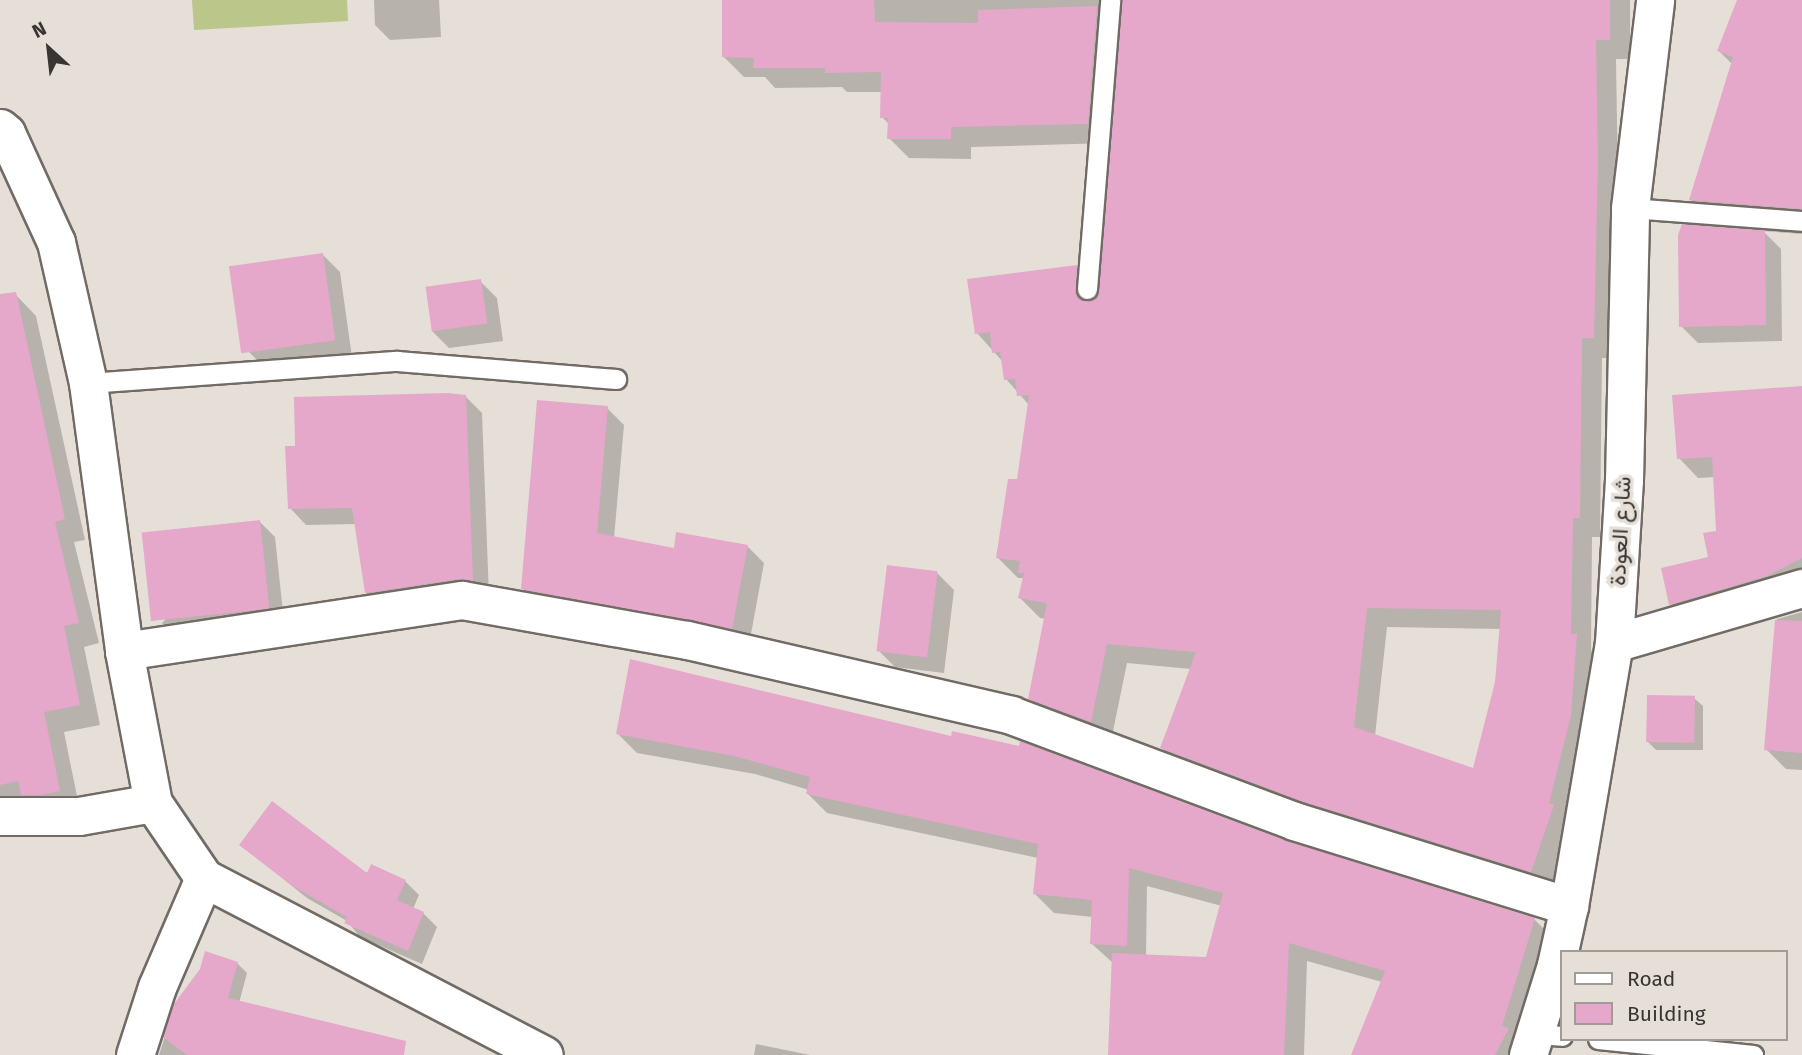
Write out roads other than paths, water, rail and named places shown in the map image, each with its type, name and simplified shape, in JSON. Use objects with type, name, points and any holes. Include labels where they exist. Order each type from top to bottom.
[{"type":"street","name":"شارع العودة","points":[[1542,1042],[1569,906],[1614,643],[1624,480],[1630,208],[1655,0]]},
{"type":"street","points":[[0,128],[6,133],[56,242],[88,383],[124,651],[153,803],[204,878],[544,1055]]},
{"type":"street","points":[[1614,643],[1802,588]]},
{"type":"street","points":[[124,651],[462,600],[687,640],[1011,715],[1294,821],[1569,906]]},
{"type":"street","points":[[0,816],[79,816],[153,803]]},
{"type":"street","points":[[135,1055],[157,987],[204,878]]},
{"type":"lane","points":[[1087,289],[1110,0]]},
{"type":"lane","points":[[1630,208],[1802,221]]},
{"type":"lane","points":[[88,383],[397,361],[616,379]]},
{"type":"lane","points":[[1617,1041],[1753,1055]]}]
